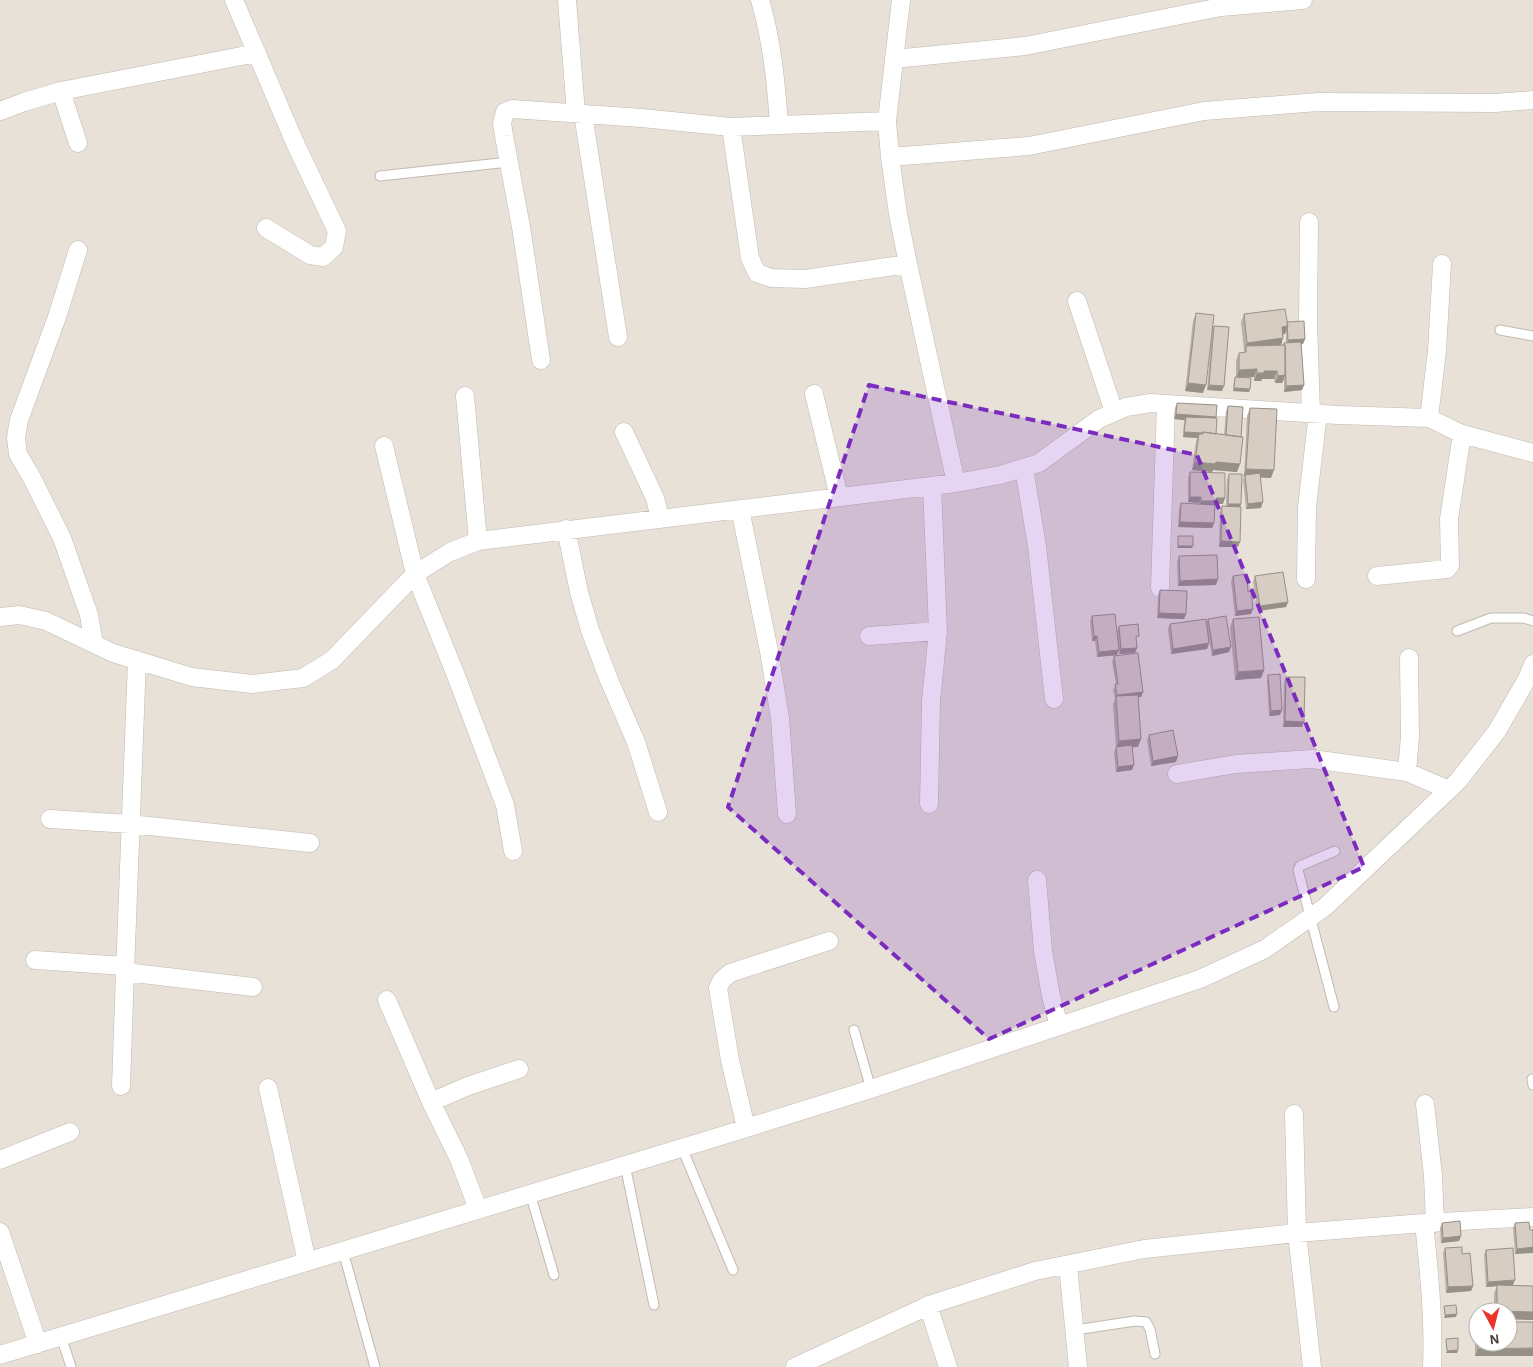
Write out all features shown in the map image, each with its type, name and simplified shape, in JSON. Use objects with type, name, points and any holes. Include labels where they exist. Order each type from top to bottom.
[{"type":"street","points":[[234,0],[295,143],[337,231],[334,247],[323,257],[310,255],[266,228]]},
{"type":"street","points":[[567,0],[580,114],[618,337]]},
{"type":"street","points":[[760,0],[774,66],[779,124]]},
{"type":"street","points":[[901,0],[887,121],[890,157],[898,214],[908,264],[956,483]]},
{"type":"street","points":[[894,59],[1025,46],[1221,7],[1303,0]]},
{"type":"street","points":[[0,111],[61,91],[256,52]]},
{"type":"street","points":[[61,91],[78,143]]},
{"type":"street","points":[[890,157],[1028,146],[1204,111],[1318,102],[1495,103],[1533,100]]},
{"type":"street","points":[[541,360],[502,123],[505,112],[512,109],[731,127],[887,121]]},
{"type":"street","points":[[731,127],[750,258],[757,273],[771,278],[804,279],[908,264]]},
{"type":"street","points":[[1306,579],[1307,506],[1314,413],[1308,322],[1309,222]]},
{"type":"street","points":[[78,250],[57,317],[18,420],[16,438],[18,454],[62,538],[89,615],[94,644]]},
{"type":"street","points":[[1428,418],[1437,351],[1442,264]]},
{"type":"street","points":[[1077,300],[1114,412]]},
{"type":"street","points":[[814,394],[839,497]]},
{"type":"street","points":[[465,396],[478,541]]},
{"type":"street","points":[[0,617],[19,615],[46,621],[113,653],[192,677],[252,684],[303,678],[332,660],[415,574],[450,552],[478,541],[956,483],[1000,475],[1039,463],[1099,419],[1126,407],[1151,403],[1428,418],[1462,434],[1533,453]]},
{"type":"street","points":[[1160,588],[1166,404]]},
{"type":"street","points":[[624,432],[655,498],[660,518]]},
{"type":"street","points":[[1377,576],[1447,570],[1450,565],[1449,519],[1462,434]]},
{"type":"street","points":[[384,446],[415,574],[459,682],[505,806],[513,851]]},
{"type":"street","points":[[1024,468],[1038,546],[1054,699]]},
{"type":"street","points":[[929,804],[931,702],[938,630],[932,486]]},
{"type":"street","points":[[740,509],[769,651],[780,718],[787,814]]},
{"type":"street","points":[[566,529],[590,630],[636,742],[658,812]]},
{"type":"street","points":[[869,636],[938,630]]},
{"type":"street","points":[[1407,772],[1410,736],[1408,658]]},
{"type":"street","points":[[121,1086],[137,660]]},
{"type":"street","points":[[0,1355],[871,1089],[1200,979],[1265,949],[1325,907],[1449,790],[1497,731],[1533,664]]},
{"type":"street","points":[[1177,774],[1236,764],[1312,759],[1407,772],[1449,790]]},
{"type":"street","points":[[50,819],[130,824],[310,843]]},
{"type":"street","points":[[1037,880],[1044,951],[1059,1026]]},
{"type":"street","points":[[746,1128],[730,1060],[718,988],[722,980],[730,973],[829,941]]},
{"type":"street","points":[[35,960],[125,969],[253,987]]},
{"type":"street","points":[[387,1000],[430,1102],[459,1159],[478,1209]]},
{"type":"street","points":[[430,1102],[468,1086],[519,1069]]},
{"type":"street","points":[[268,1088],[307,1262]]},
{"type":"street","points":[[1426,1104],[1433,1176],[1430,1223],[1432,1367]]},
{"type":"street","points":[[1294,1114],[1297,1233],[1312,1367]]},
{"type":"street","points":[[0,1160],[70,1132]]},
{"type":"street","points":[[795,1367],[815,1363],[928,1305],[1035,1271],[1144,1249],[1297,1233],[1533,1217]]},
{"type":"street","points":[[0,1232],[38,1344]]},
{"type":"street","points":[[1068,1265],[1078,1367]]},
{"type":"street","points":[[928,1305],[948,1367]]},
{"type":"lane","points":[[380,176],[509,162]]},
{"type":"lane","points":[[1500,330],[1533,336]]},
{"type":"lane","points":[[1457,631],[1491,618],[1524,618],[1533,620]]},
{"type":"lane","points":[[1334,1007],[1298,870],[1300,866],[1335,851]]},
{"type":"lane","points":[[854,1030],[871,1089]]},
{"type":"lane","points":[[1532,1079],[1533,1085]]},
{"type":"lane","points":[[682,1148],[733,1270]]},
{"type":"lane","points":[[625,1165],[654,1305]]},
{"type":"lane","points":[[530,1194],[554,1274]]},
{"type":"lane","points":[[343,1251],[375,1367]]},
{"type":"lane","points":[[1075,1330],[1134,1320],[1146,1322],[1150,1329],[1154,1354]]},
{"type":"lane","points":[[61,1336],[71,1367]]},
{"type":"highlighted area","points":[[869,385],[1197,455],[1364,867],[989,1039],[728,807]]},
{"type":"shaded area","points":[[0,0],[1533,0],[1533,1367],[0,1367]]},
{"type":"building","points":[[1285,309],[1288,326],[1282,327],[1283,338],[1247,343],[1244,314]]},
{"type":"building","points":[[1196,313],[1214,315],[1206,385],[1188,383]]},
{"type":"building","points":[[1304,321],[1305,339],[1288,340],[1287,322]]},
{"type":"building","points":[[1214,326],[1229,327],[1224,386],[1209,385]]},
{"type":"building","points":[[1301,342],[1304,385],[1286,386],[1284,343]]},
{"type":"building","points":[[1285,345],[1285,375],[1278,376],[1277,371],[1257,373],[1257,369],[1239,370],[1239,353],[1246,352],[1246,346]]},
{"type":"building","points":[[1235,377],[1251,378],[1250,389],[1234,388]]},
{"type":"building","points":[[1177,403],[1217,405],[1216,417],[1176,414]]},
{"type":"building","points":[[1228,406],[1243,407],[1241,437],[1226,435]]},
{"type":"building","points":[[1250,408],[1277,409],[1274,470],[1246,469]]},
{"type":"building","points":[[1186,417],[1217,418],[1216,434],[1184,432]]},
{"type":"building","points":[[1203,432],[1243,437],[1240,464],[1195,462],[1199,434],[1203,434]]},
{"type":"building","points":[[1190,472],[1225,473],[1225,498],[1216,498],[1216,501],[1201,501],[1201,497],[1190,497]]},
{"type":"building","points":[[1260,473],[1263,502],[1248,504],[1245,475]]},
{"type":"building","points":[[1229,474],[1242,474],[1241,504],[1228,504]]},
{"type":"building","points":[[1181,503],[1215,505],[1214,523],[1180,522]]},
{"type":"building","points":[[1222,506],[1241,507],[1240,542],[1221,541]]},
{"type":"building","points":[[1178,536],[1193,536],[1193,546],[1178,546]]},
{"type":"building","points":[[1217,555],[1218,579],[1180,581],[1179,556]]},
{"type":"building","points":[[1283,572],[1288,602],[1260,606],[1255,576]]},
{"type":"building","points":[[1247,574],[1248,592],[1251,591],[1253,609],[1237,611],[1233,576]]},
{"type":"building","points":[[1160,590],[1187,591],[1186,614],[1159,613]]},
{"type":"building","points":[[1115,614],[1119,650],[1099,652],[1097,636],[1094,636],[1092,616]]},
{"type":"building","points":[[1226,616],[1231,647],[1213,650],[1208,619]]},
{"type":"building","points":[[1259,617],[1264,670],[1238,672],[1233,619]]},
{"type":"building","points":[[1206,619],[1209,643],[1173,649],[1170,624]]},
{"type":"building","points":[[1138,624],[1137,648],[1121,649],[1119,626]]},
{"type":"building","points":[[1138,653],[1143,692],[1117,695],[1115,684],[1118,684],[1114,656]]},
{"type":"building","points":[[1280,674],[1282,710],[1271,711],[1268,675]]},
{"type":"building","points":[[1286,677],[1305,677],[1304,722],[1285,721]]},
{"type":"building","points":[[1138,695],[1141,739],[1119,741],[1116,696]]},
{"type":"building","points":[[1173,730],[1178,756],[1153,761],[1149,735]]},
{"type":"building","points":[[1132,745],[1134,765],[1118,767],[1116,747]]},
{"type":"building","points":[[1460,1221],[1461,1236],[1443,1238],[1442,1223]]},
{"type":"building","points":[[1529,1222],[1530,1230],[1533,1230],[1533,1247],[1517,1249],[1515,1223]]},
{"type":"building","points":[[1462,1247],[1462,1254],[1470,1253],[1473,1286],[1448,1287],[1445,1248]]},
{"type":"building","points":[[1513,1248],[1515,1280],[1488,1282],[1486,1250]]},
{"type":"building","points":[[1497,1285],[1533,1286],[1533,1312],[1518,1312],[1518,1302],[1497,1302]]},
{"type":"building","points":[[1456,1305],[1457,1314],[1445,1315],[1444,1306]]},
{"type":"building","points":[[1518,1322],[1533,1322],[1533,1348],[1518,1348]]},
{"type":"building","points":[[1458,1338],[1458,1350],[1447,1351],[1446,1339]]}]
